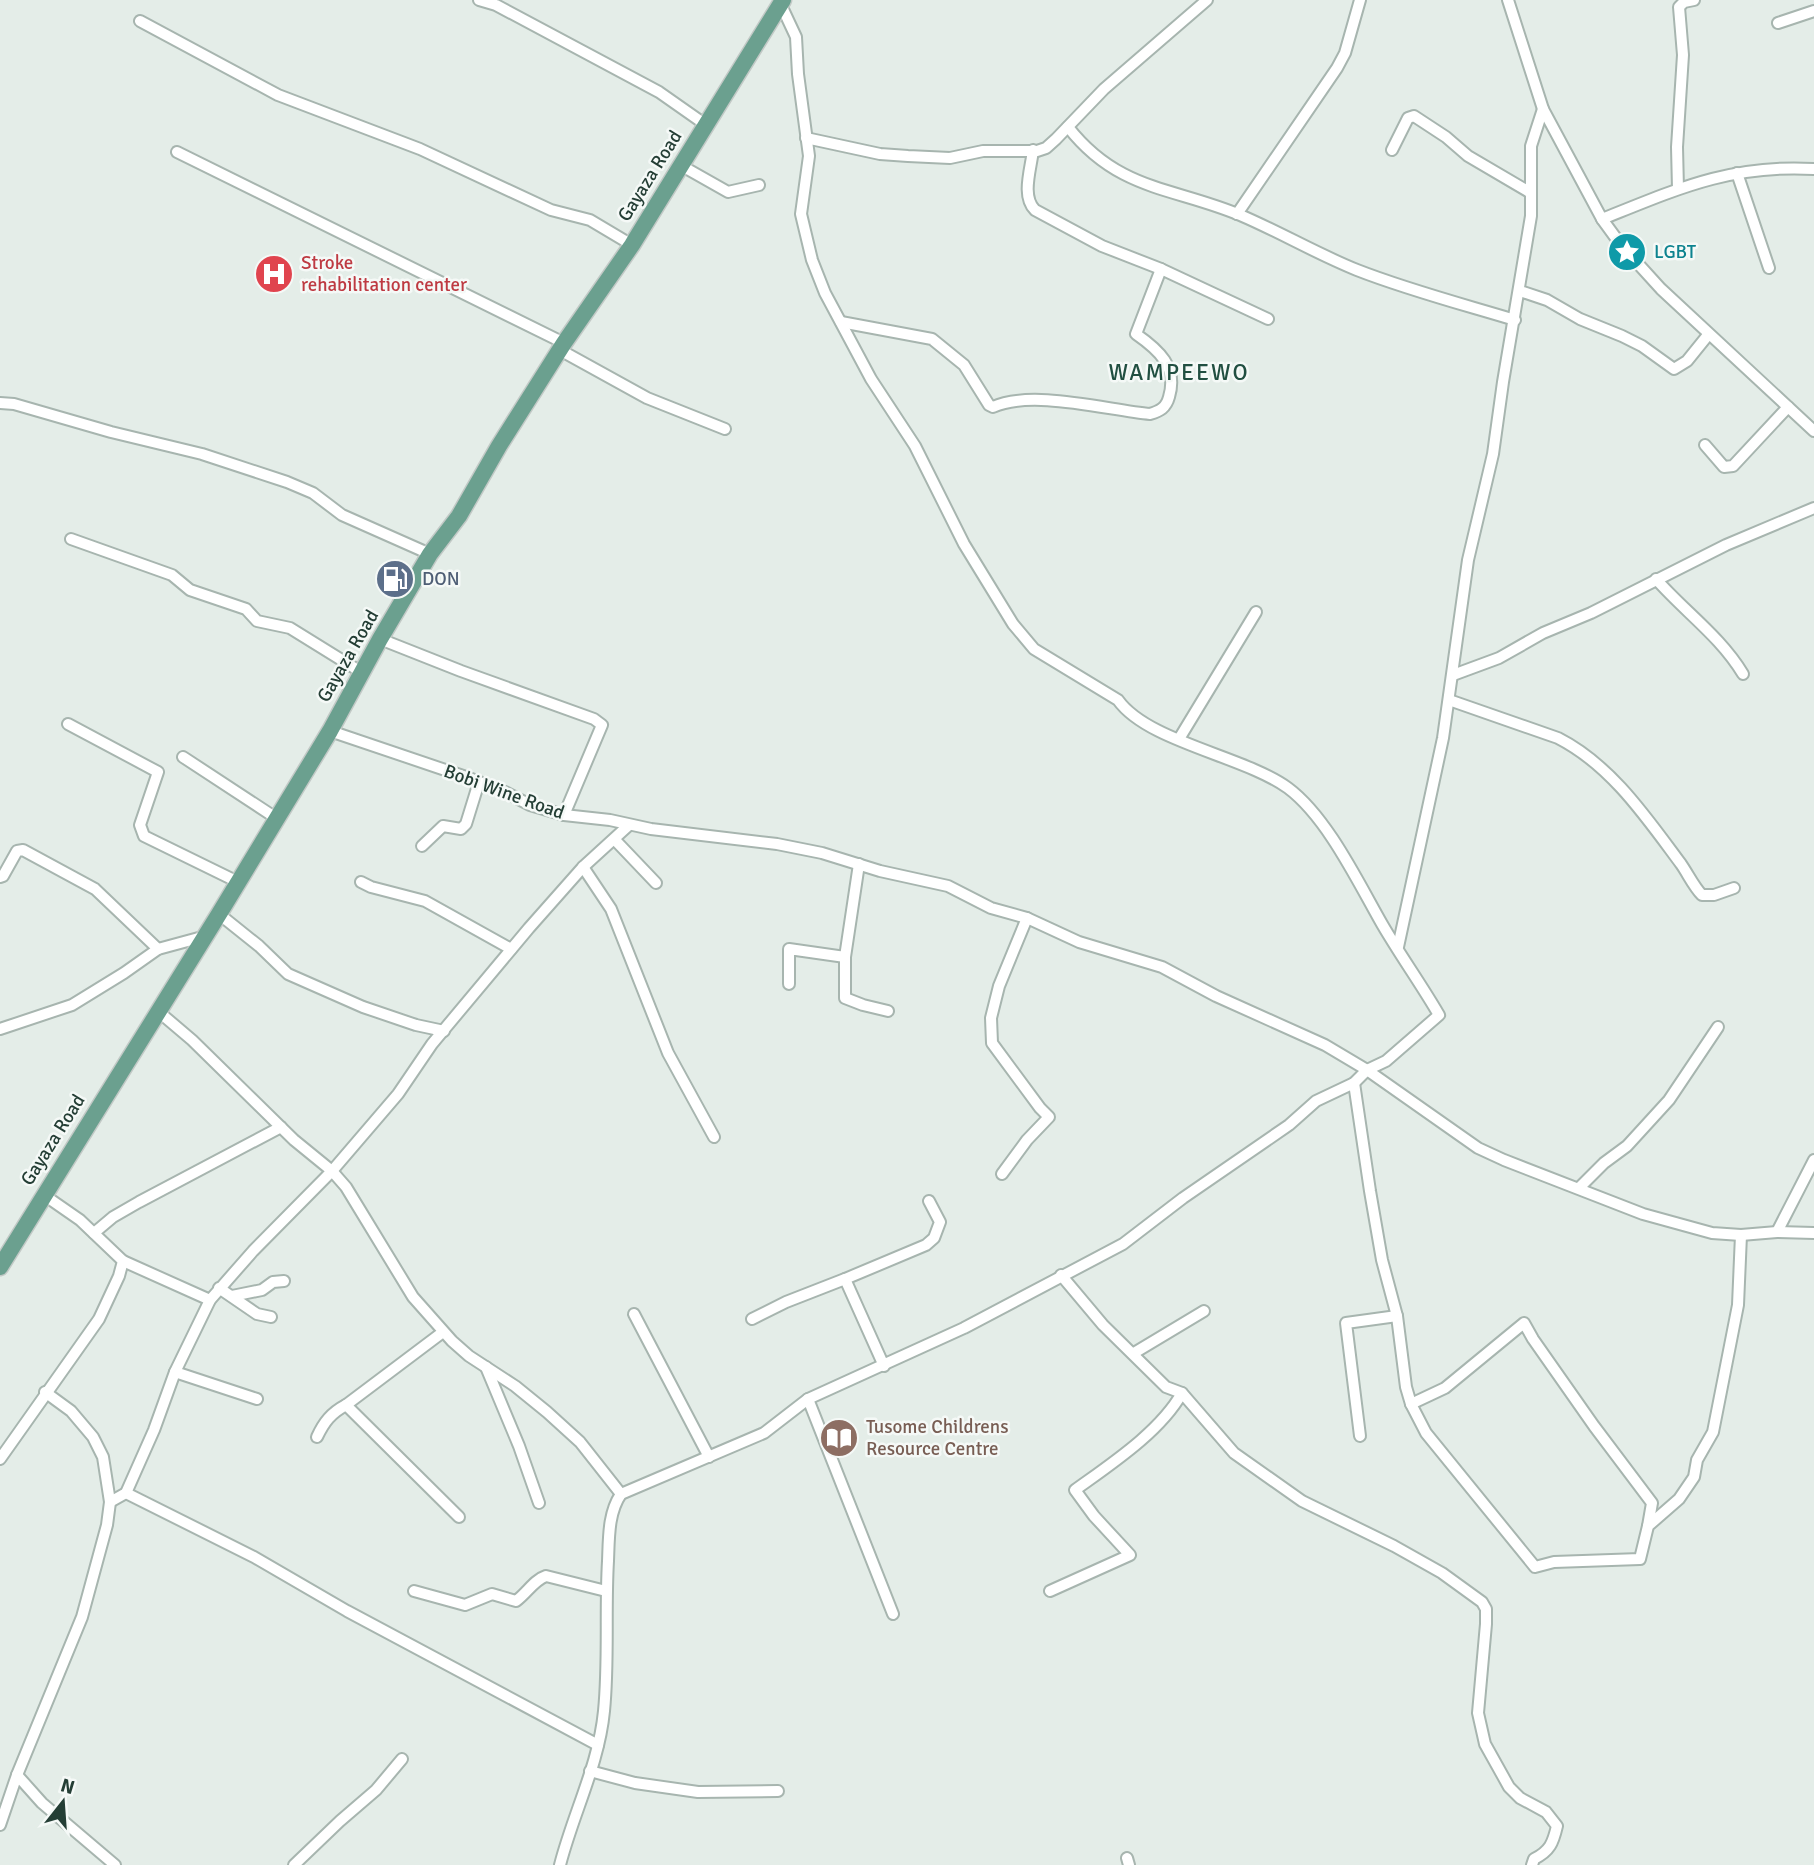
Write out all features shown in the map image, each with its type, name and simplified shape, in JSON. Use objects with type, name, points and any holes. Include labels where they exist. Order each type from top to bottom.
[{"type":"main road","name":"Gayaza Road","points":[[0,1267],[330,731],[430,554],[459,516],[562,346],[632,245],[782,2]]},
{"type":"street","points":[[479,0],[496,5],[659,92],[706,125]]},
{"type":"street","points":[[806,138],[880,154],[950,158],[983,150],[1006,153],[1046,148],[1104,89],[1207,0]]},
{"type":"street","points":[[1237,214],[1342,60],[1360,0]]},
{"type":"street","points":[[1508,0],[1543,109],[1602,219],[1621,245],[1661,289],[1814,431]]},
{"type":"street","points":[[1678,189],[1677,147],[1683,55],[1679,7],[1684,2],[1693,0]]},
{"type":"street","points":[[560,1865],[598,1745],[604,1712],[610,1526],[615,1502],[621,1494],[764,1433],[808,1399],[964,1328],[1123,1244],[1183,1198],[1289,1125],[1316,1101],[1354,1083],[1367,1070],[1386,1061],[1439,1015],[1338,848],[1298,796],[1276,781],[1140,720],[1125,710],[1118,701],[1040,653],[1013,624],[964,544],[915,446],[871,379],[812,260],[801,214],[809,156],[796,37],[782,2]]},
{"type":"street","points":[[1778,23],[1814,11]]},
{"type":"street","points":[[140,22],[278,95],[420,149],[551,209],[590,220],[632,245]]},
{"type":"street","points":[[1398,947],[1449,700],[1468,560],[1493,454],[1531,216],[1531,146],[1543,109]]},
{"type":"street","points":[[1392,150],[1408,118],[1414,116],[1446,137],[1468,156],[1531,193]]},
{"type":"street","points":[[1068,127],[1091,153],[1130,179],[1237,214],[1356,269],[1515,320]]},
{"type":"street","points":[[1033,150],[1027,193],[1028,201],[1035,210],[1102,246],[1161,269],[1268,319]]},
{"type":"street","points":[[177,152],[562,346],[647,398],[725,429]]},
{"type":"street","points":[[682,166],[727,192],[759,185]]},
{"type":"street","points":[[1602,219],[1703,180],[1774,168],[1814,169]]},
{"type":"street","points":[[1737,173],[1769,268]]},
{"type":"street","points":[[841,322],[932,339],[964,365],[989,405],[993,407],[1009,402],[1036,400],[1150,414],[1160,412],[1166,405],[1173,384],[1159,352],[1136,334],[1161,269]]},
{"type":"street","points":[[1520,290],[1547,300],[1580,319],[1642,346],[1674,369],[1687,360],[1708,335]]},
{"type":"street","points":[[0,403],[14,404],[111,432],[202,454],[287,482],[313,493],[342,516],[430,554]]},
{"type":"street","points":[[1705,445],[1724,467],[1733,466],[1788,407]]},
{"type":"street","points":[[1453,675],[1499,658],[1543,633],[1656,579],[1770,525],[1814,508]]},
{"type":"street","points":[[71,539],[172,575],[190,590],[246,609],[257,621],[290,628],[361,672]]},
{"type":"street","points":[[1656,579],[1693,619],[1716,636],[1743,674]]},
{"type":"street","points":[[1179,739],[1256,612]]},
{"type":"street","points":[[380,639],[594,719],[602,725],[564,816]]},
{"type":"street","points":[[1449,700],[1574,746],[1609,774],[1663,839],[1702,895],[1714,895],[1734,888]]},
{"type":"street","points":[[68,724],[158,772],[145,805],[141,825],[144,836],[238,882]]},
{"type":"street","name":"Bobi Wine Road","points":[[330,731],[479,782],[530,805],[564,816],[777,844],[859,864],[880,872],[948,886],[991,908],[1027,918],[1079,942],[1162,967],[1216,996],[1325,1045],[1367,1070],[1478,1148],[1666,1220],[1712,1233],[1814,1233]]},
{"type":"street","points":[[183,757],[276,818]]},
{"type":"street","points":[[422,846],[443,826],[461,829],[466,824],[479,782]]},
{"type":"street","points":[[110,1502],[126,1493],[154,1430],[175,1372],[209,1300],[332,1171],[398,1094],[432,1044],[511,949],[583,867],[629,825]]},
{"type":"street","points":[[615,839],[656,883]]},
{"type":"street","points":[[0,877],[17,851],[23,850],[95,889],[158,949]]},
{"type":"street","points":[[859,864],[845,957],[845,998],[888,1011]]},
{"type":"street","points":[[583,867],[611,908],[668,1053],[713,1137]]},
{"type":"street","points":[[361,882],[425,901],[511,949]]},
{"type":"street","points":[[219,914],[288,974],[363,1007],[416,1025],[444,1031]]},
{"type":"street","points":[[1002,1174],[1027,1140],[1049,1117],[992,1044],[991,1018],[999,986],[1027,918]]},
{"type":"street","points":[[0,1029],[72,1004],[158,949],[206,936]]},
{"type":"street","points":[[789,984],[789,949],[845,957]]},
{"type":"street","points":[[159,1012],[192,1040],[281,1127],[332,1171],[346,1187],[413,1297],[443,1332],[469,1356],[547,1412],[580,1442],[621,1494]]},
{"type":"street","points":[[1578,1188],[1627,1146],[1669,1100],[1718,1027]]},
{"type":"street","points":[[1354,1083],[1382,1260],[1397,1316],[1406,1387],[1411,1405],[1426,1433],[1535,1567],[1554,1562],[1640,1559],[1652,1503],[1594,1426],[1524,1323],[1445,1388],[1411,1405]]},
{"type":"street","points":[[94,1233],[113,1217],[139,1202],[281,1127]]},
{"type":"street","points":[[1777,1232],[1814,1160]]},
{"type":"street","points":[[44,1195],[80,1220],[123,1261],[209,1300]]},
{"type":"street","points":[[752,1319],[786,1302],[907,1255],[934,1238],[940,1223],[929,1201]]},
{"type":"street","points":[[1648,1526],[1679,1499],[1694,1477],[1698,1460],[1713,1432],[1738,1305],[1741,1235]]},
{"type":"street","points":[[0,1459],[99,1319],[123,1261]]},
{"type":"street","points":[[1061,1275],[1103,1325],[1166,1387],[1182,1394],[1234,1453],[1302,1501],[1394,1546],[1442,1573],[1482,1602],[1486,1609],[1486,1624],[1478,1713],[1485,1745],[1510,1787],[1520,1798],[1546,1812],[1557,1826],[1554,1839],[1545,1854],[1534,1859],[1532,1865]]},
{"type":"street","points":[[845,1279],[884,1366]]},
{"type":"street","points":[[232,1296],[262,1290],[273,1282],[284,1281]]},
{"type":"street","points":[[219,1288],[257,1314],[271,1317]]},
{"type":"street","points":[[1134,1353],[1205,1311]]},
{"type":"street","points":[[634,1314],[709,1457]]},
{"type":"street","points":[[1360,1436],[1346,1323],[1397,1316]]},
{"type":"street","points":[[317,1437],[333,1412],[443,1332]]},
{"type":"street","points":[[486,1367],[539,1503]]},
{"type":"street","points":[[175,1372],[257,1399]]},
{"type":"street","points":[[0,1825],[17,1775],[82,1617],[107,1525],[110,1502],[103,1457],[93,1437],[71,1411],[45,1392]]},
{"type":"street","points":[[1050,1591],[1130,1555],[1094,1516],[1075,1490],[1137,1443],[1172,1412],[1182,1394]]},
{"type":"street","points":[[808,1399],[893,1614]]},
{"type":"street","points":[[346,1405],[459,1517]]},
{"type":"street","points":[[126,1493],[254,1557],[347,1611],[598,1745]]},
{"type":"street","points":[[414,1591],[465,1605],[492,1594],[516,1601],[537,1578],[546,1576],[606,1591]]},
{"type":"street","points":[[294,1865],[376,1790],[402,1759]]},
{"type":"street","points":[[590,1771],[635,1783],[698,1793],[778,1791]]},
{"type":"street","points":[[17,1775],[41,1803],[115,1865]]},
{"type":"place","name":"LGBT","points":[[1627,252]]},
{"type":"place","name":"Stroke rehabilitation center","points":[[274,274]]},
{"type":"place","name":"DON","points":[[395,579]]},
{"type":"place","name":"Tusome Childrens Resource Centre","points":[[839,1438]]},
{"type":"district","name":"WAMPEEWO","points":[[1179,372]]}]
